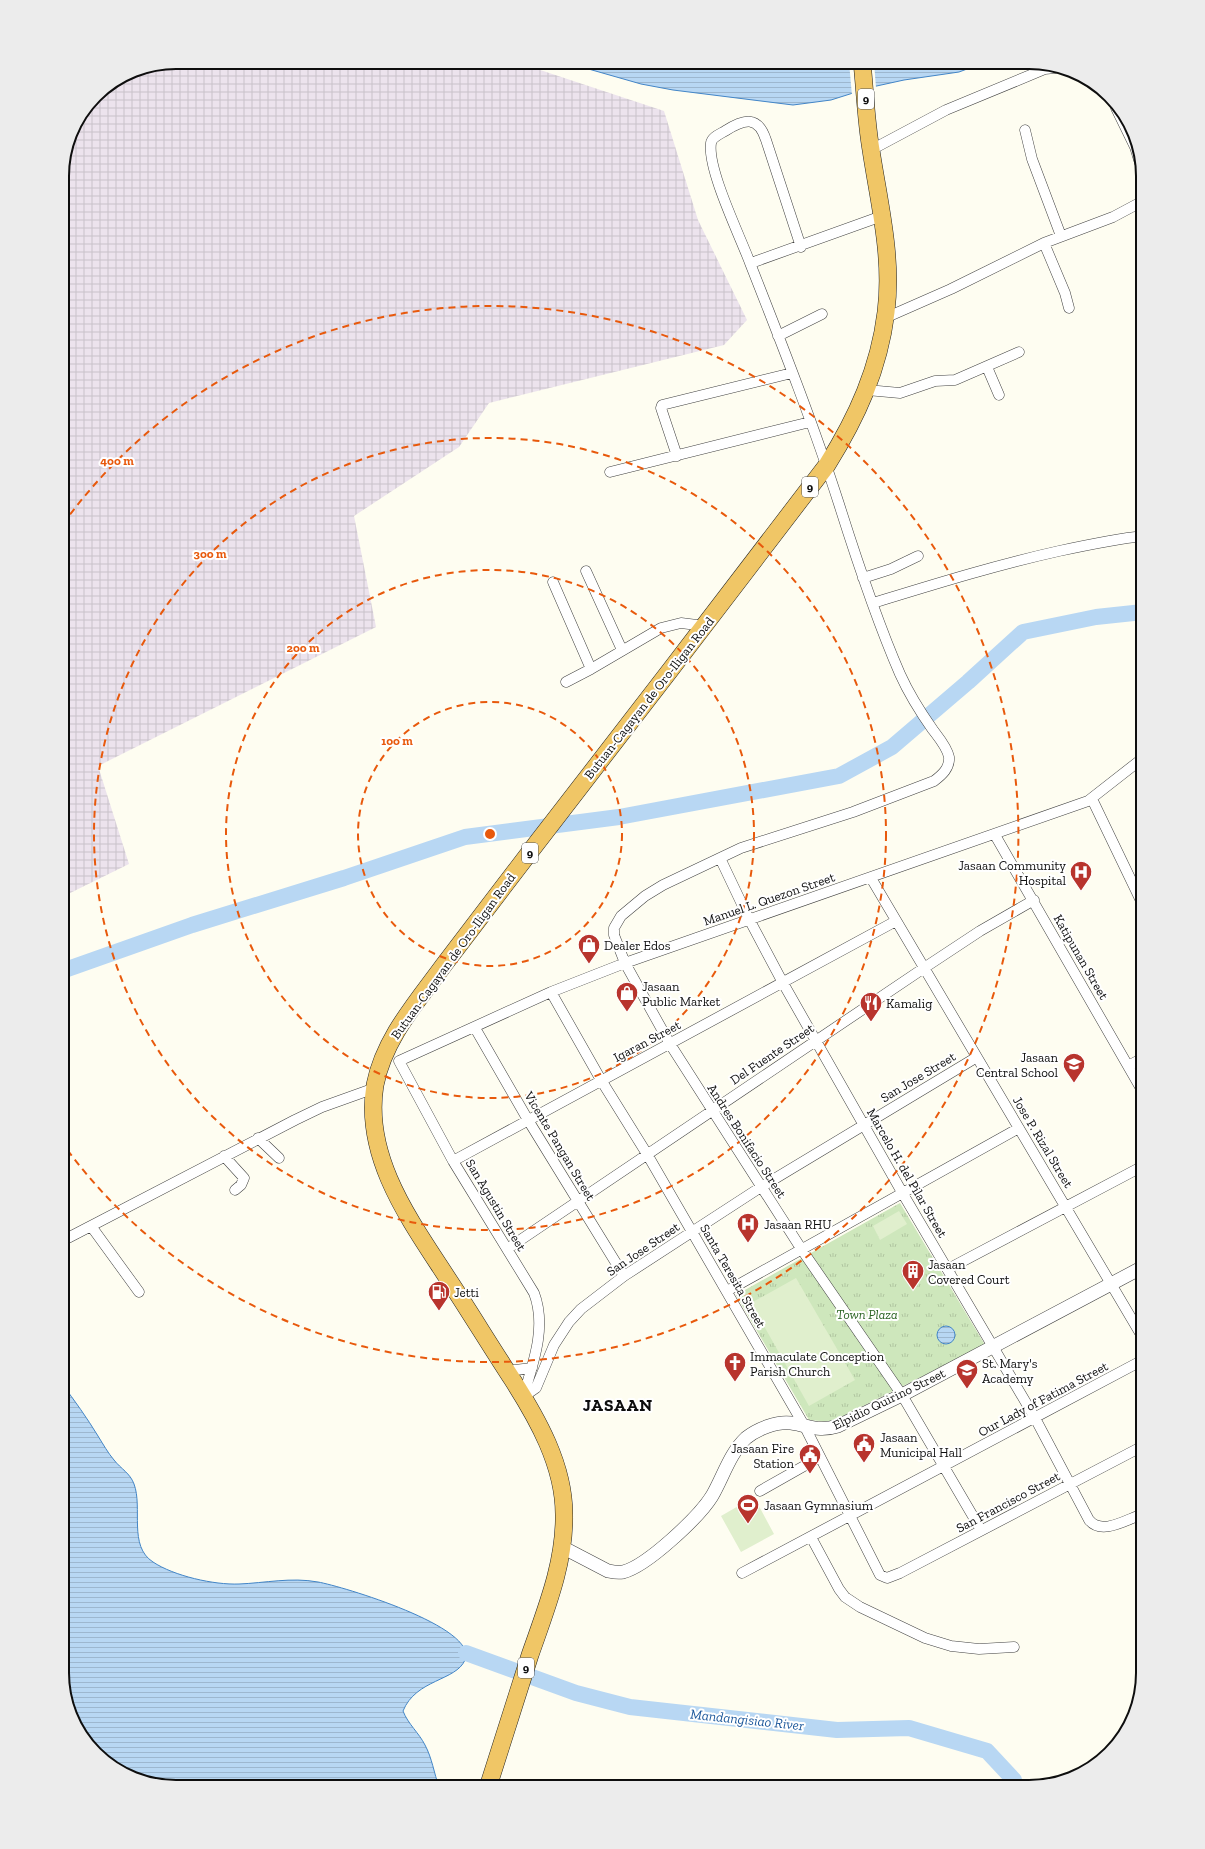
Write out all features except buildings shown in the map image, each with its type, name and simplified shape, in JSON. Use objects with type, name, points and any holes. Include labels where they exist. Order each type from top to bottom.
[{"type":"highway","name":"Butuan-Cagayan de Oro-Iligan Road","points":[[490,1780],[553,1587],[562,1547],[564,1513],[559,1477],[541,1429],[523,1397],[418,1232],[392,1187],[379,1153],[376,1138],[374,1112],[375,1088],[391,1059],[399,1027],[474,925],[705,626],[827,465],[845,436],[867,390],[877,359],[885,318],[888,275],[882,216],[870,143],[863,69]]},
{"type":"street","points":[[870,143],[1043,70]]},
{"type":"street","name":"Andres Bonifacio Street","points":[[801,246],[764,134],[753,122],[742,121],[716,136],[711,141],[711,145],[714,167],[720,188],[751,263],[827,465],[863,578],[900,674],[924,716],[942,742],[949,757],[946,770],[934,781],[853,812],[741,848],[663,885],[645,896],[621,916],[614,928],[614,936],[625,964],[670,1044],[802,1250],[902,1395],[981,1530]]},
{"type":"street","points":[[1025,130],[1032,159],[1062,236]]},
{"type":"street","points":[[885,318],[1044,243],[1113,217],[1136,205]]},
{"type":"street","points":[[751,263],[882,216]]},
{"type":"street","points":[[1044,243],[1065,293],[1069,308]]},
{"type":"street","points":[[778,336],[822,314]]},
{"type":"street","points":[[867,390],[900,393],[940,380],[955,380],[1019,352]]},
{"type":"street","points":[[987,367],[999,395]]},
{"type":"street","points":[[677,456],[662,414],[662,405],[792,373]]},
{"type":"street","points":[[610,472],[810,422]]},
{"type":"street","points":[[873,603],[937,583],[1044,554],[1136,537]]},
{"type":"street","points":[[863,578],[918,556]]},
{"type":"street","points":[[586,571],[622,650]]},
{"type":"street","points":[[553,582],[591,669]]},
{"type":"street","points":[[566,682],[661,628],[681,623],[705,626]]},
{"type":"street","name":"Manuel L. Quezon Street","points":[[391,1059],[475,1028],[551,992],[625,964],[749,919],[995,835],[1092,799],[1136,762]]},
{"type":"street","points":[[1092,799],[1136,890]]},
{"type":"street","name":"Katipunan Street","points":[[995,835],[1034,900],[1136,1080]]},
{"type":"street","name":"Marcelo H. del Pilar Street","points":[[720,858],[749,919],[783,983],[903,1194],[1035,1418],[1089,1520],[1093,1525],[1102,1528],[1136,1516]]},
{"type":"street","name":"Jose P. Rizal Street","points":[[871,878],[1136,1326]]},
{"type":"street","name":"Del Fuente Street","points":[[508,1249],[924,968],[980,931],[1034,900]]},
{"type":"street","name":"Igaran Street","points":[[454,1161],[601,1080],[783,983],[896,920]]},
{"type":"street","name":"Santa Teresita Street","points":[[551,992],[601,1080],[693,1231],[805,1427],[878,1571],[884,1578]]},
{"type":"street","name":"Vicente Pangan Street","points":[[475,1028],[528,1120],[624,1276]]},
{"type":"street","name":"San Jose Street","points":[[523,1397],[536,1388],[554,1345],[569,1322],[581,1309],[624,1276],[761,1187],[977,1057]]},
{"type":"street","name":"San Agustin Street","points":[[391,1059],[508,1249],[534,1293],[540,1307],[540,1326],[532,1368],[523,1397]]},
{"type":"street","points":[[1128,1066],[1136,1062]]},
{"type":"street","points":[[69,1237],[258,1138],[322,1107],[375,1088]]},
{"type":"street","points":[[727,1291],[1019,1128]]},
{"type":"street","points":[[258,1138],[279,1158]]},
{"type":"street","points":[[224,1156],[244,1178],[241,1185],[235,1190]]},
{"type":"street","points":[[948,1269],[1136,1170]]},
{"type":"street","points":[[91,1226],[139,1292]]},
{"type":"street","name":"Elpidio Quirino Street","points":[[562,1547],[608,1571],[616,1572],[632,1568],[692,1522],[703,1509],[731,1459],[746,1438],[772,1425],[783,1423],[817,1430],[838,1426],[902,1395],[1136,1272]]},
{"type":"street","name":"Our Lady of Fatima Street","points":[[742,1573],[811,1537],[849,1515],[945,1467],[1136,1364]]},
{"type":"street","points":[[507,1371],[532,1368]]},
{"type":"street","name":"San Francisco Street","points":[[884,1578],[900,1573],[1136,1450]]},
{"type":"street","points":[[760,1492],[820,1457]]},
{"type":"street","points":[[811,1537],[839,1589],[845,1597],[860,1607],[925,1638],[951,1646],[979,1649],[1014,1647]]},
{"type":"shaded area","points":[[176,69],[537,69],[664,111],[698,220],[747,320],[724,345],[489,403],[459,447],[354,516],[376,627],[98,766],[129,864],[69,894],[69,169],[77,135],[87,116],[105,95],[122,83],[148,73]]},
{"type":"green space","name":"Town Plaza","points":[[900,1203],[985,1345],[831,1422],[809,1420],[736,1295]]},
{"type":"green space","points":[[899,1211],[907,1224],[880,1240],[873,1226]]},
{"type":"green space","points":[[796,1278],[855,1380],[809,1406],[751,1303]]},
{"type":"green space","name":"Jasaan Gymnasium","points":[[754,1497],[774,1534],[741,1552],[721,1516]]},
{"type":"water","points":[[588,69],[967,69],[959,72],[904,80],[872,87],[831,100],[793,105],[673,90],[641,84]]},
{"type":"water","points":[[942,1326],[950,1326],[955,1331],[953,1342],[950,1344],[942,1344],[937,1339],[937,1331]]},
{"type":"water","points":[[69,1394],[110,1454],[128,1474],[134,1484],[137,1504],[138,1537],[145,1555],[153,1562],[194,1579],[218,1583],[239,1584],[298,1580],[318,1582],[353,1591],[405,1610],[431,1622],[451,1634],[464,1647],[465,1660],[460,1667],[417,1692],[409,1700],[403,1711],[423,1741],[437,1780],[169,1780],[155,1778],[129,1769],[105,1754],[95,1744],[87,1733],[77,1714],[70,1687]]},
{"type":"pier","points":[[850,69],[875,69],[876,88],[852,96]]},
{"type":"waterway","points":[[69,969],[192,925],[344,878],[465,837],[619,817],[839,776],[892,747],[968,682],[1023,632],[1096,617],[1136,613]]},
{"type":"waterway","name":"Mandangisiao River","points":[[466,1653],[576,1693],[630,1707],[837,1730],[909,1728],[987,1751],[1014,1780]]},
{"type":"place","name":"Jasaan Community Hospital","points":[[1081,892]]},
{"type":"place","name":"Dealer Edos","points":[[589,964]]},
{"type":"place","name":"Jasaan Public Market","points":[[627,1012]]},
{"type":"place","name":"Kamalig","points":[[871,1022]]},
{"type":"place","name":"Jasaan Central School","points":[[1074,1084]]},
{"type":"place","name":"Jasaan RHU","points":[[748,1244]]},
{"type":"place","name":"Jasaan Covered Court","points":[[913,1290]]},
{"type":"place","name":"Jetti","points":[[439,1312]]},
{"type":"place","name":"Immaculate Conception Parish Church","points":[[735,1382]]},
{"type":"place","name":"St. Mary's Academy","points":[[967,1390]]},
{"type":"place","name":"Jasaan Municipal Hall","points":[[864,1464]]},
{"type":"place","name":"Jasaan Fire Station","points":[[810,1474]]},
{"type":"place","name":"Jasaan Gymnasium","points":[[748,1524]]},
{"type":"district","name":"JASAAN","points":[[618,1405]]}]
